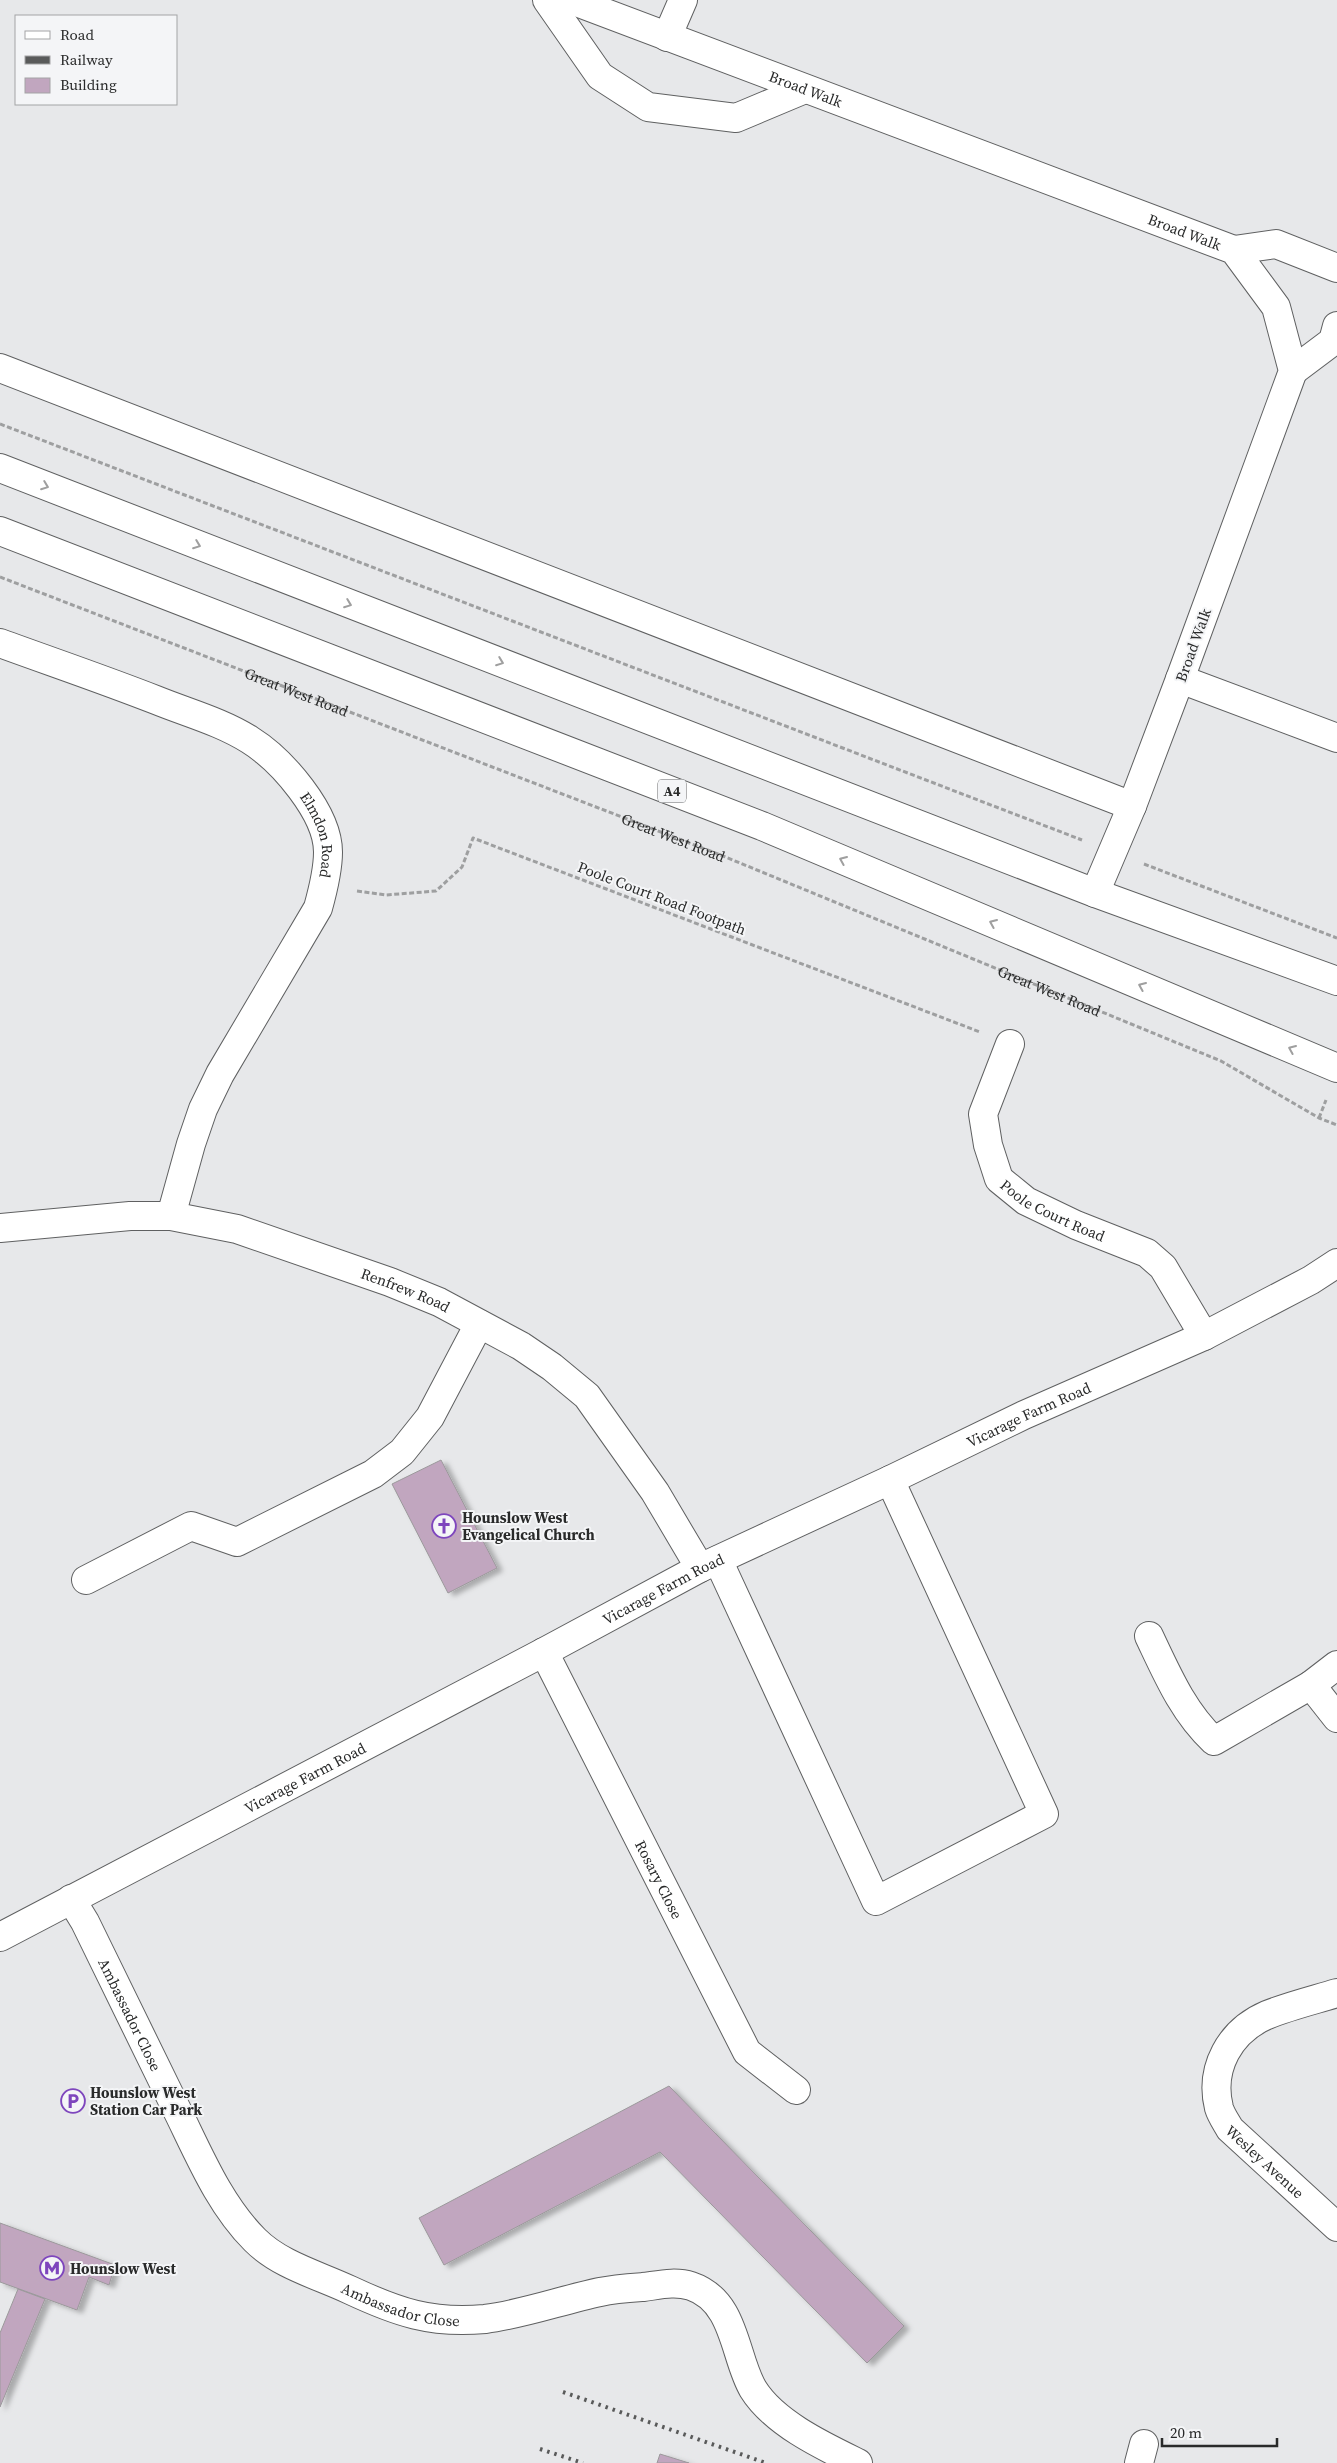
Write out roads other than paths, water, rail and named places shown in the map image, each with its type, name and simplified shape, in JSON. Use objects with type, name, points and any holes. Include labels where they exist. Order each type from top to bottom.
[{"type":"main road","points":[[547,0],[600,76],[648,107],[736,118],[805,89]]},
{"type":"main road","name":"Broad Walk","points":[[571,0],[1234,250],[1276,307],[1293,371],[1132,806],[1095,893]]},
{"type":"main road","points":[[667,37],[683,0]]},
{"type":"main road","points":[[1234,250],[1276,244],[1337,268]]},
{"type":"main road","points":[[1293,371],[1333,341],[1337,326]]},
{"type":"main road","points":[[0,368],[1132,806]]},
{"type":"main road","points":[[0,468],[1095,893],[1337,981]]},
{"type":"main road","name":"A4","points":[[0,531],[762,826],[1333,1080]]},
{"type":"main road","name":"Elmdon Road","points":[[0,643],[205,718],[251,740],[286,769],[314,809],[324,831],[328,852],[324,887],[318,908],[237,1042],[203,1108],[180,1176],[171,1216]]},
{"type":"main road","points":[[1180,679],[1337,738]]},
{"type":"main road","name":"Poole Court Road","points":[[1010,1044],[983,1114],[988,1145],[999,1179],[1026,1201],[1076,1225],[1147,1253],[1163,1267],[1204,1336]]},
{"type":"main road","name":"Renfrew Road","points":[[0,1228],[130,1216],[171,1216],[237,1229],[439,1302],[521,1346],[552,1367],[587,1396],[709,1564],[876,1901],[1044,1814],[890,1480]]},
{"type":"main road","name":"Vicarage Farm Road","points":[[0,1937],[709,1564],[1024,1415],[1204,1336],[1311,1280],[1337,1262]]},
{"type":"main road","points":[[86,1580],[190,1526],[237,1542],[373,1474],[402,1452],[430,1417],[479,1324]]},
{"type":"main road","points":[[1149,1636],[1175,1692],[1200,1728],[1214,1741],[1311,1685],[1337,1665]]},
{"type":"main road","name":"Rosary Close","points":[[544,1652],[747,2052],[796,2090]]},
{"type":"main road","points":[[1311,1685],[1337,1718]]},
{"type":"main road","name":"Ambassador Close","points":[[71,1900],[85,1922],[216,2188],[255,2240],[278,2257],[304,2271],[396,2311],[423,2317],[453,2320],[512,2314],[603,2291],[675,2283],[692,2286],[703,2292],[717,2306],[729,2323],[753,2389],[778,2415],[807,2437],[858,2463]]},
{"type":"main road","name":"Wesley Avenue","points":[[1337,1993],[1267,2015],[1247,2026],[1230,2043],[1220,2062],[1217,2081],[1220,2108],[1230,2128],[1337,2227]]},
{"type":"railway","points":[[563,2392],[766,2463]]},
{"type":"railway","points":[[540,2449],[583,2463]]},
{"type":"place","name":"Hounslow West Evangelical Church","points":[[444,1526]]},
{"type":"place","name":"Hounslow West Station Car Park","points":[[73,2101]]},
{"type":"place","name":"Hounslow West","points":[[52,2268]]}]
